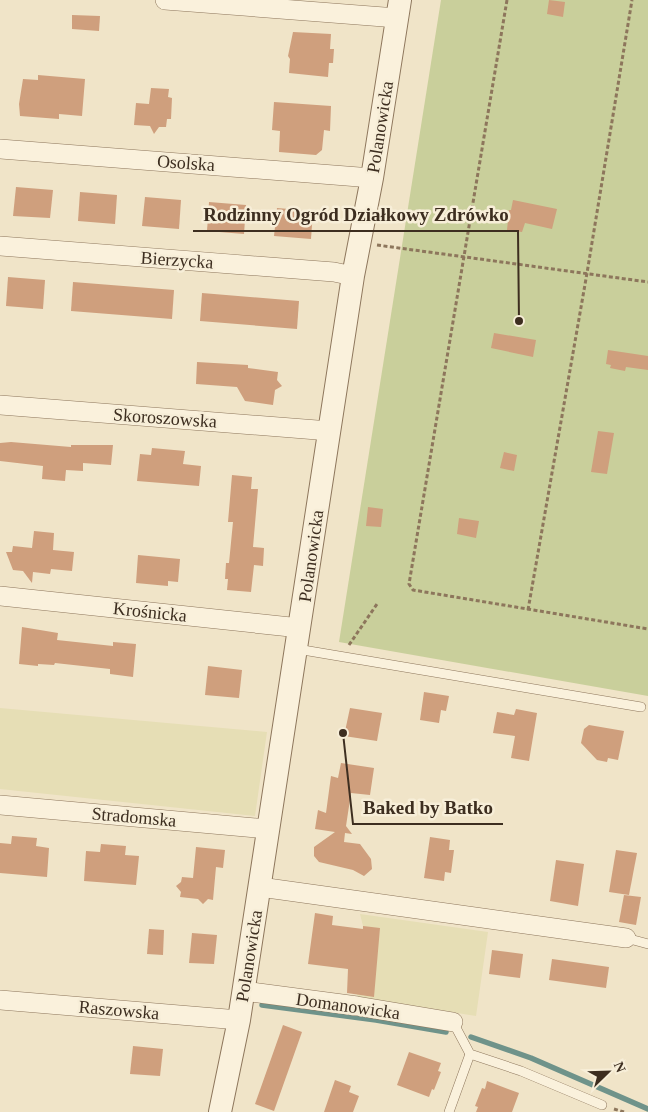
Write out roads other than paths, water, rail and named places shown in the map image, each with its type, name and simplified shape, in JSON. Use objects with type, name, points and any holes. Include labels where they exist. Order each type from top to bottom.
[{"type":"street","points":[[165,0],[398,9]]},
{"type":"street","name":"Polanowicka","points":[[220,1112],[226,1095],[239,1020],[353,276],[372,178],[398,9]]},
{"type":"street","name":"Osolska","points":[[0,149],[372,178]]},
{"type":"street","name":"Bierzycka","points":[[0,246],[325,271],[353,276]]},
{"type":"street","name":"Skoroszowska","points":[[0,405],[330,431]]},
{"type":"street","name":"Krośnicka","points":[[0,596],[298,638]]},
{"type":"street","name":"Stradomska","points":[[0,805],[267,829]]},
{"type":"street","points":[[260,888],[626,938]]},
{"type":"street","name":"Domanowicka","points":[[243,991],[358,1006],[452,1022]]},
{"type":"street","name":"Raszowska","points":[[0,1000],[239,1020]]},
{"type":"lane","points":[[298,638],[345,657],[642,707]]},
{"type":"lane","points":[[626,938],[648,944]]},
{"type":"lane","points":[[452,1022],[470,1054],[521,1070],[602,1105]]},
{"type":"lane","points":[[449,1112],[470,1054]]},
{"type":"waterway","points":[[262,1005],[376,1020],[446,1032]]},
{"type":"waterway","points":[[471,1037],[531,1058],[648,1109]]},
{"type":"place","name":"Rodzinny Ogród Działkowy Zdrówko","points":[[519,321]]},
{"type":"place","name":"Baked by Batko","points":[[343,733]]}]
